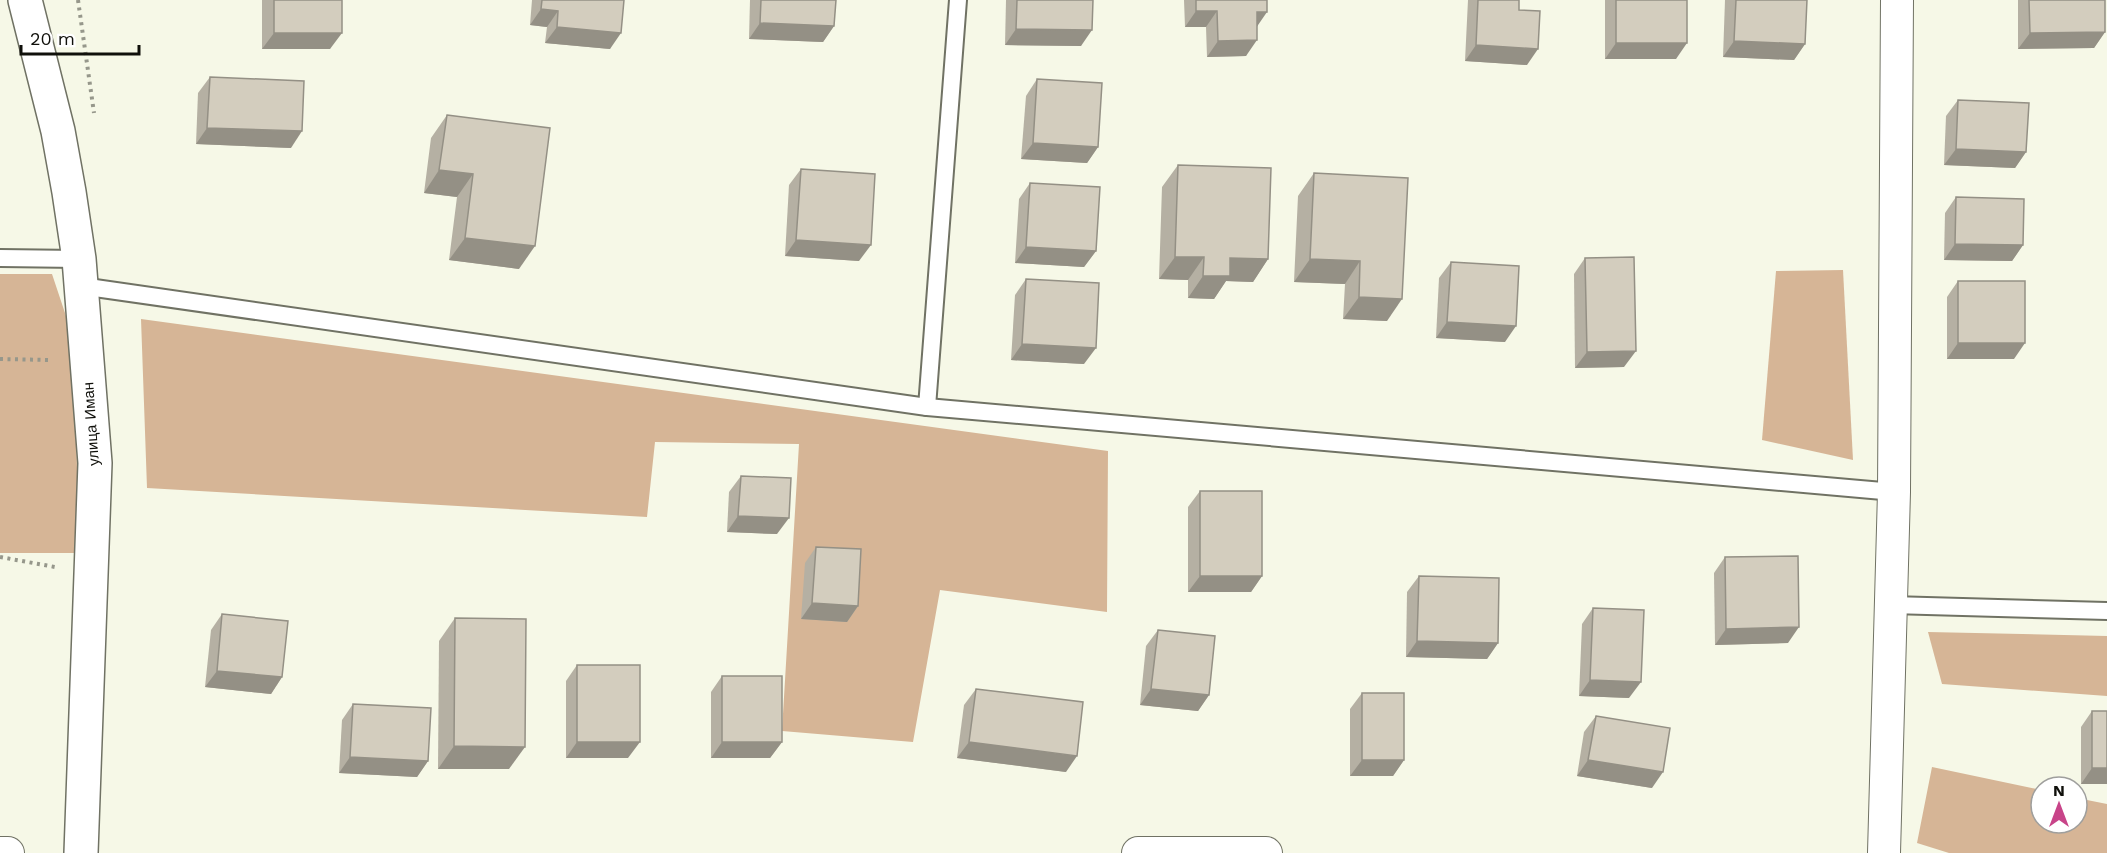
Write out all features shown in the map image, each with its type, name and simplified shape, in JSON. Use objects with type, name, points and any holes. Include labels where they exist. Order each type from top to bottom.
[{"type":"street","name":"улица Иман","points":[[25,0],[58,131],[80,273],[94,463],[81,853]]},
{"type":"street","points":[[1884,853],[1894,492],[1897,0]]},
{"type":"street","points":[[0,853],[8,853]]},
{"type":"street","points":[[1138,853],[1266,853]]},
{"type":"lane","points":[[927,407],[958,0]]},
{"type":"lane","points":[[0,258],[80,273],[927,407],[1894,492]]},
{"type":"lane","points":[[1891,605],[2107,611]]},
{"type":"path","points":[[0,359],[86,360]]},
{"type":"path","points":[[0,557],[91,573]]},
{"type":"shaded area","points":[[1843,270],[1853,460],[1762,440],[1776,271]]},
{"type":"shaded area","points":[[0,274],[52,274],[74,340],[79,553],[0,553]]},
{"type":"shaded area","points":[[141,319],[1108,451],[1107,612],[940,590],[913,742],[782,731],[799,444],[655,442],[647,517],[147,488]]},
{"type":"shaded area","points":[[1928,632],[2107,636],[2107,696],[1942,684]]},
{"type":"shaded area","points":[[1932,767],[2029,787],[2029,835],[2089,835],[2089,800],[2107,804],[2107,853],[1949,853],[1917,843]]},
{"type":"building","points":[[274,0],[342,0],[342,33],[274,33]]},
{"type":"building","points":[[542,0],[624,0],[621,33],[557,27],[558,11],[541,9]]},
{"type":"building","points":[[761,0],[836,0],[834,26],[760,23]]},
{"type":"building","points":[[1017,0],[1093,0],[1092,30],[1016,29]]},
{"type":"building","points":[[1196,0],[1267,0],[1267,12],[1257,12],[1257,40],[1218,41],[1217,11],[1196,11]]},
{"type":"building","points":[[1478,0],[1519,0],[1519,10],[1540,11],[1538,49],[1476,45]]},
{"type":"building","points":[[1616,0],[1687,0],[1687,43],[1616,43]]},
{"type":"building","points":[[1736,0],[1807,0],[1805,44],[1734,41]]},
{"type":"building","points":[[2029,0],[2105,0],[2105,32],[2030,33]]},
{"type":"building","points":[[210,77],[304,81],[302,131],[207,128]]},
{"type":"building","points":[[1037,79],[1102,83],[1098,147],[1033,143]]},
{"type":"building","points":[[1958,100],[2029,103],[2026,152],[1956,149]]},
{"type":"building","points":[[447,115],[550,128],[535,246],[465,238],[473,174],[439,170]]},
{"type":"building","points":[[1178,165],[1271,168],[1268,259],[1230,258],[1230,276],[1203,276],[1204,257],[1175,257]]},
{"type":"building","points":[[801,169],[875,174],[871,245],[796,240]]},
{"type":"building","points":[[1314,173],[1408,178],[1402,299],[1359,297],[1360,261],[1310,259]]},
{"type":"building","points":[[1030,183],[1100,187],[1096,251],[1026,247]]},
{"type":"building","points":[[1956,197],[2024,199],[2023,245],[1955,244]]},
{"type":"building","points":[[1634,257],[1636,351],[1587,352],[1585,258]]},
{"type":"building","points":[[1451,262],[1519,266],[1516,326],[1447,322]]},
{"type":"building","points":[[1026,279],[1099,283],[1096,348],[1022,344]]},
{"type":"building","points":[[1958,281],[2025,281],[2025,343],[1958,343]]},
{"type":"building","points":[[741,476],[791,478],[789,518],[738,516]]},
{"type":"building","points":[[1200,491],[1262,491],[1262,576],[1200,576]]},
{"type":"building","points":[[816,547],[861,549],[858,606],[812,603]]},
{"type":"building","points":[[1798,556],[1799,627],[1726,629],[1725,557]]},
{"type":"building","points":[[1419,576],[1499,578],[1498,643],[1417,641]]},
{"type":"building","points":[[1593,608],[1644,610],[1641,682],[1590,680]]},
{"type":"building","points":[[222,614],[288,621],[282,677],[217,671]]},
{"type":"building","points":[[455,618],[526,619],[525,747],[454,746]]},
{"type":"building","points":[[1158,630],[1215,636],[1209,695],[1151,689]]},
{"type":"building","points":[[577,665],[640,665],[640,742],[577,742]]},
{"type":"building","points":[[722,676],[782,676],[782,742],[722,742]]},
{"type":"building","points":[[976,689],[1083,702],[1077,756],[969,742]]},
{"type":"building","points":[[1362,693],[1404,693],[1404,760],[1362,760]]},
{"type":"building","points":[[353,704],[431,708],[428,761],[350,757]]},
{"type":"building","points":[[2092,711],[2107,711],[2107,768],[2092,768]]},
{"type":"building","points":[[1596,716],[1670,728],[1663,772],[1588,760]]}]
